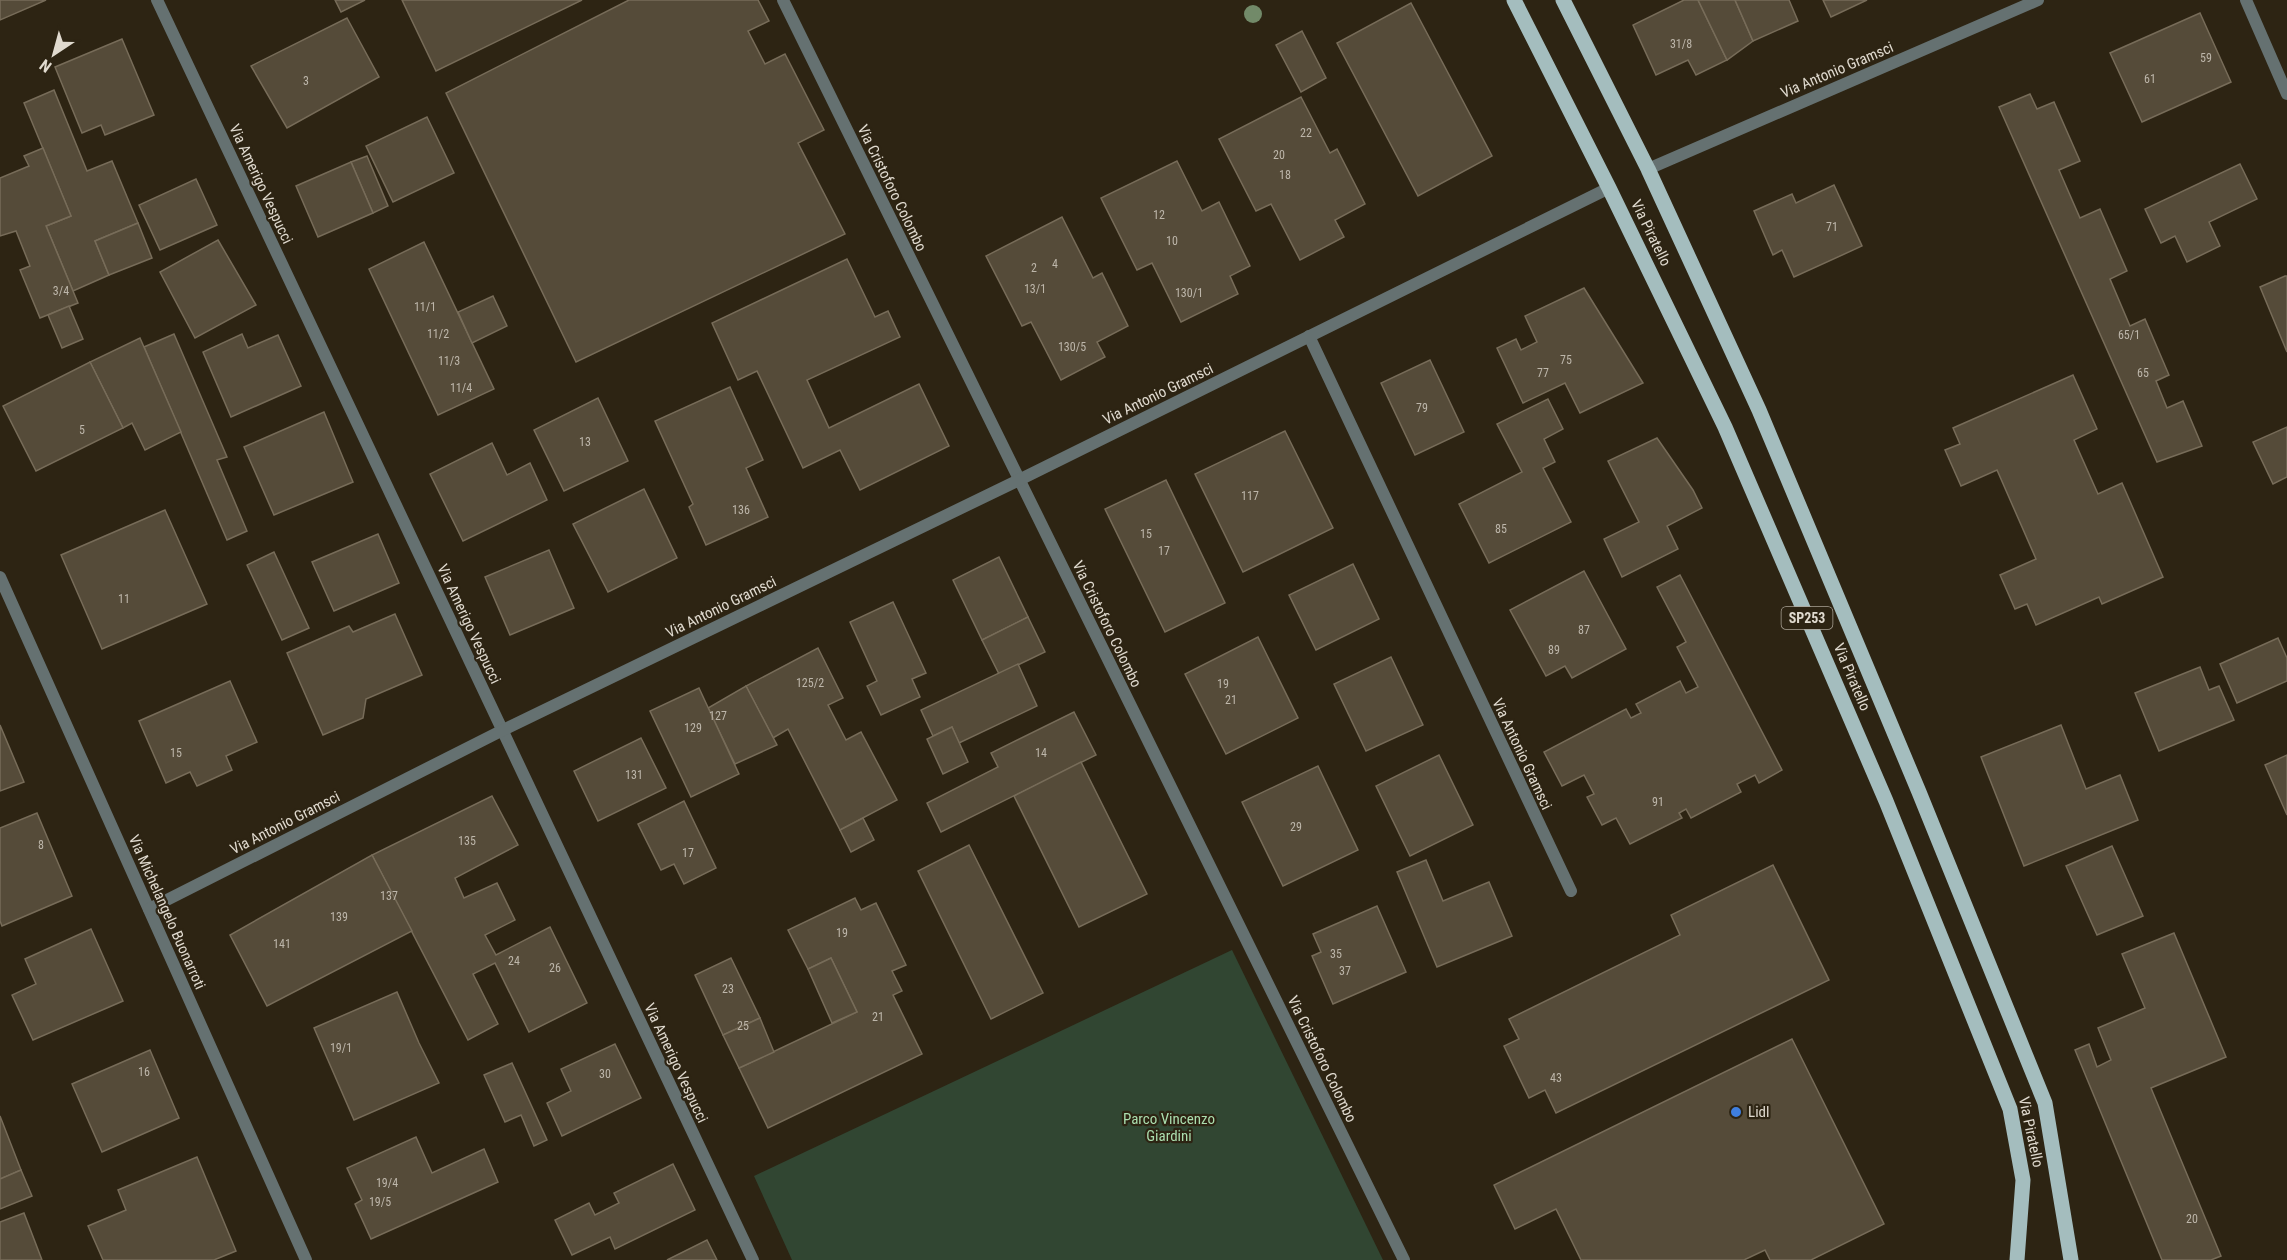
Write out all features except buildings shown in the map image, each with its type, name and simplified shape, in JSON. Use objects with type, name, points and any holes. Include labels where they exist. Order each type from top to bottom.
[{"type":"main road","name":"Via Piratello","points":[[1514,0],[1609,188],[1725,427],[1886,801],[2010,1109],[2023,1180],[2017,1260]]},
{"type":"main road","name":"Via Piratello","points":[[1563,0],[1648,169],[1759,410],[1919,792],[2045,1103],[2071,1260]]},
{"type":"street","name":"Via Amerigo Vespucci","points":[[157,0],[753,1260]]},
{"type":"street","name":"Via Cristoforo Colombo","points":[[783,0],[1404,1260]]},
{"type":"street","name":"Via Antonio Gramsci","points":[[1648,169],[2038,0]]},
{"type":"street","points":[[2246,0],[2287,94]]},
{"type":"street","name":"Via Antonio Gramsci","points":[[149,909],[502,730],[1019,480],[1609,188]]},
{"type":"street","name":"Via Antonio Gramsci","points":[[1309,336],[1571,891]]},
{"type":"street","name":"Via Michelangelo Buonarroti","points":[[0,577],[306,1260]]},
{"type":"green space","name":"Parco Vincenzo Giardini","points":[[1232,950],[1383,1260],[792,1260],[754,1176]]},
{"type":"place","name":"Lidl","points":[[1736,1112]]}]
